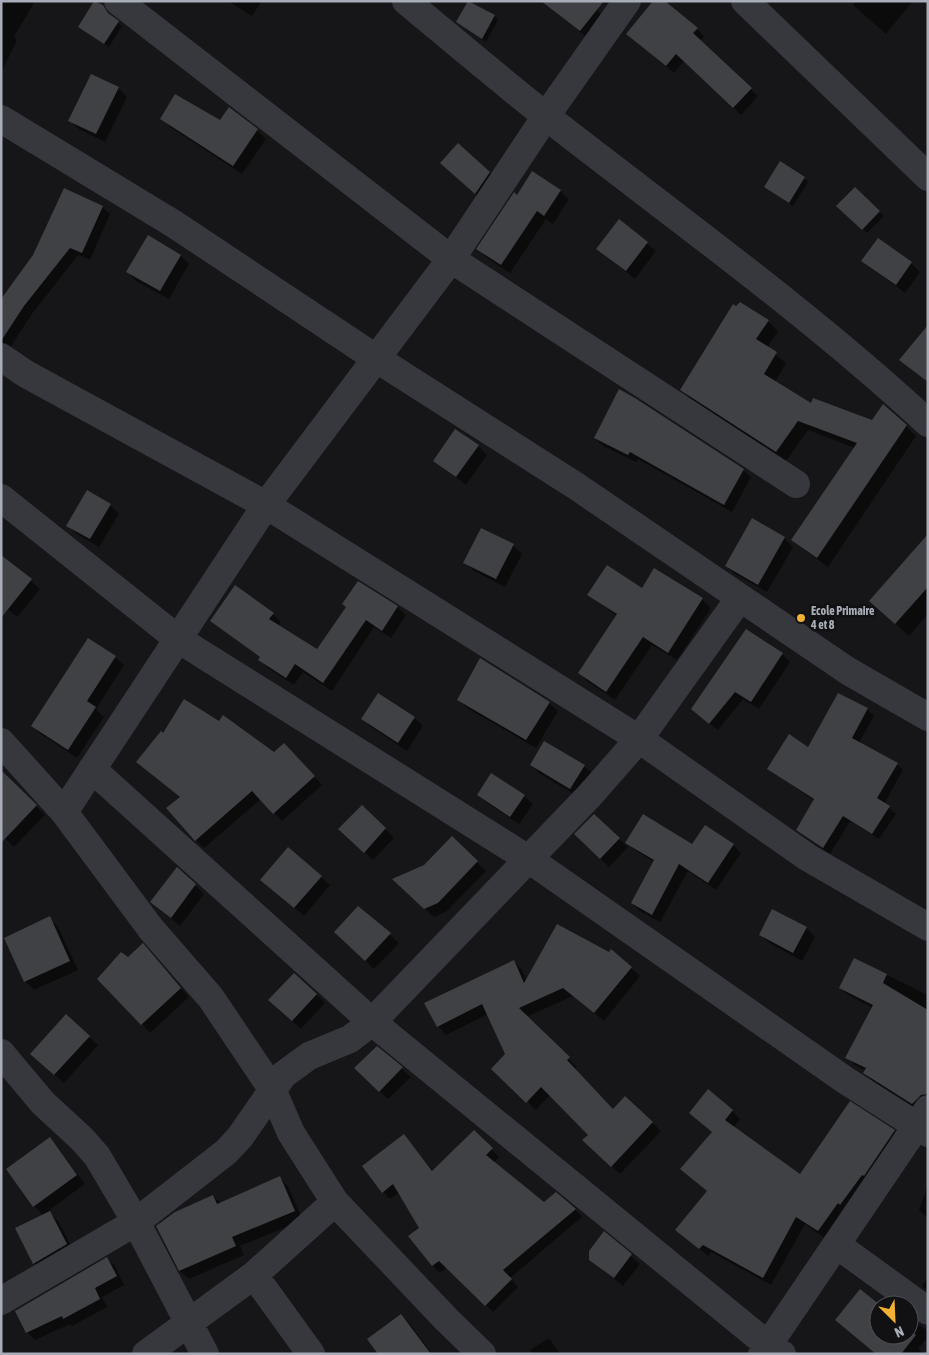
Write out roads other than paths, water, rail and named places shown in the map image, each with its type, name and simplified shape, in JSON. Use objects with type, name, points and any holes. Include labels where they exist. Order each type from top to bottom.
[{"type":"street","points":[[118,1],[451,258],[796,484]]},
{"type":"street","points":[[406,1],[546,116],[746,270],[896,394],[928,423]]},
{"type":"street","points":[[64,812],[266,505],[451,258],[546,116],[627,1]]},
{"type":"street","points":[[745,1],[928,177]]},
{"type":"street","points":[[1,119],[174,224],[377,359],[576,486],[739,599],[848,671],[928,717]]},
{"type":"street","points":[[1,357],[26,374],[266,505],[639,739],[807,856],[928,927]]},
{"type":"street","points":[[1,498],[178,640],[530,860],[924,1123],[837,1245],[771,1351],[372,1022],[92,769]]},
{"type":"street","points":[[1,1301],[136,1222],[226,1152],[249,1127],[272,1089],[283,1075],[309,1056],[350,1038],[372,1022],[530,860],[639,739],[739,599]]},
{"type":"street","points":[[4,751],[64,812],[151,929],[211,998],[272,1089],[291,1133],[335,1202],[482,1354]]},
{"type":"street","points":[[1,1053],[43,1104],[82,1139],[97,1156],[136,1222],[205,1354]]},
{"type":"street","points":[[146,1354],[254,1275],[335,1202]]},
{"type":"street","points":[[837,1245],[928,1310]]},
{"type":"street","points":[[254,1275],[310,1354]]},
{"type":"place","name":"Ecole Primaire 4 et 8","points":[[801,618]]}]
